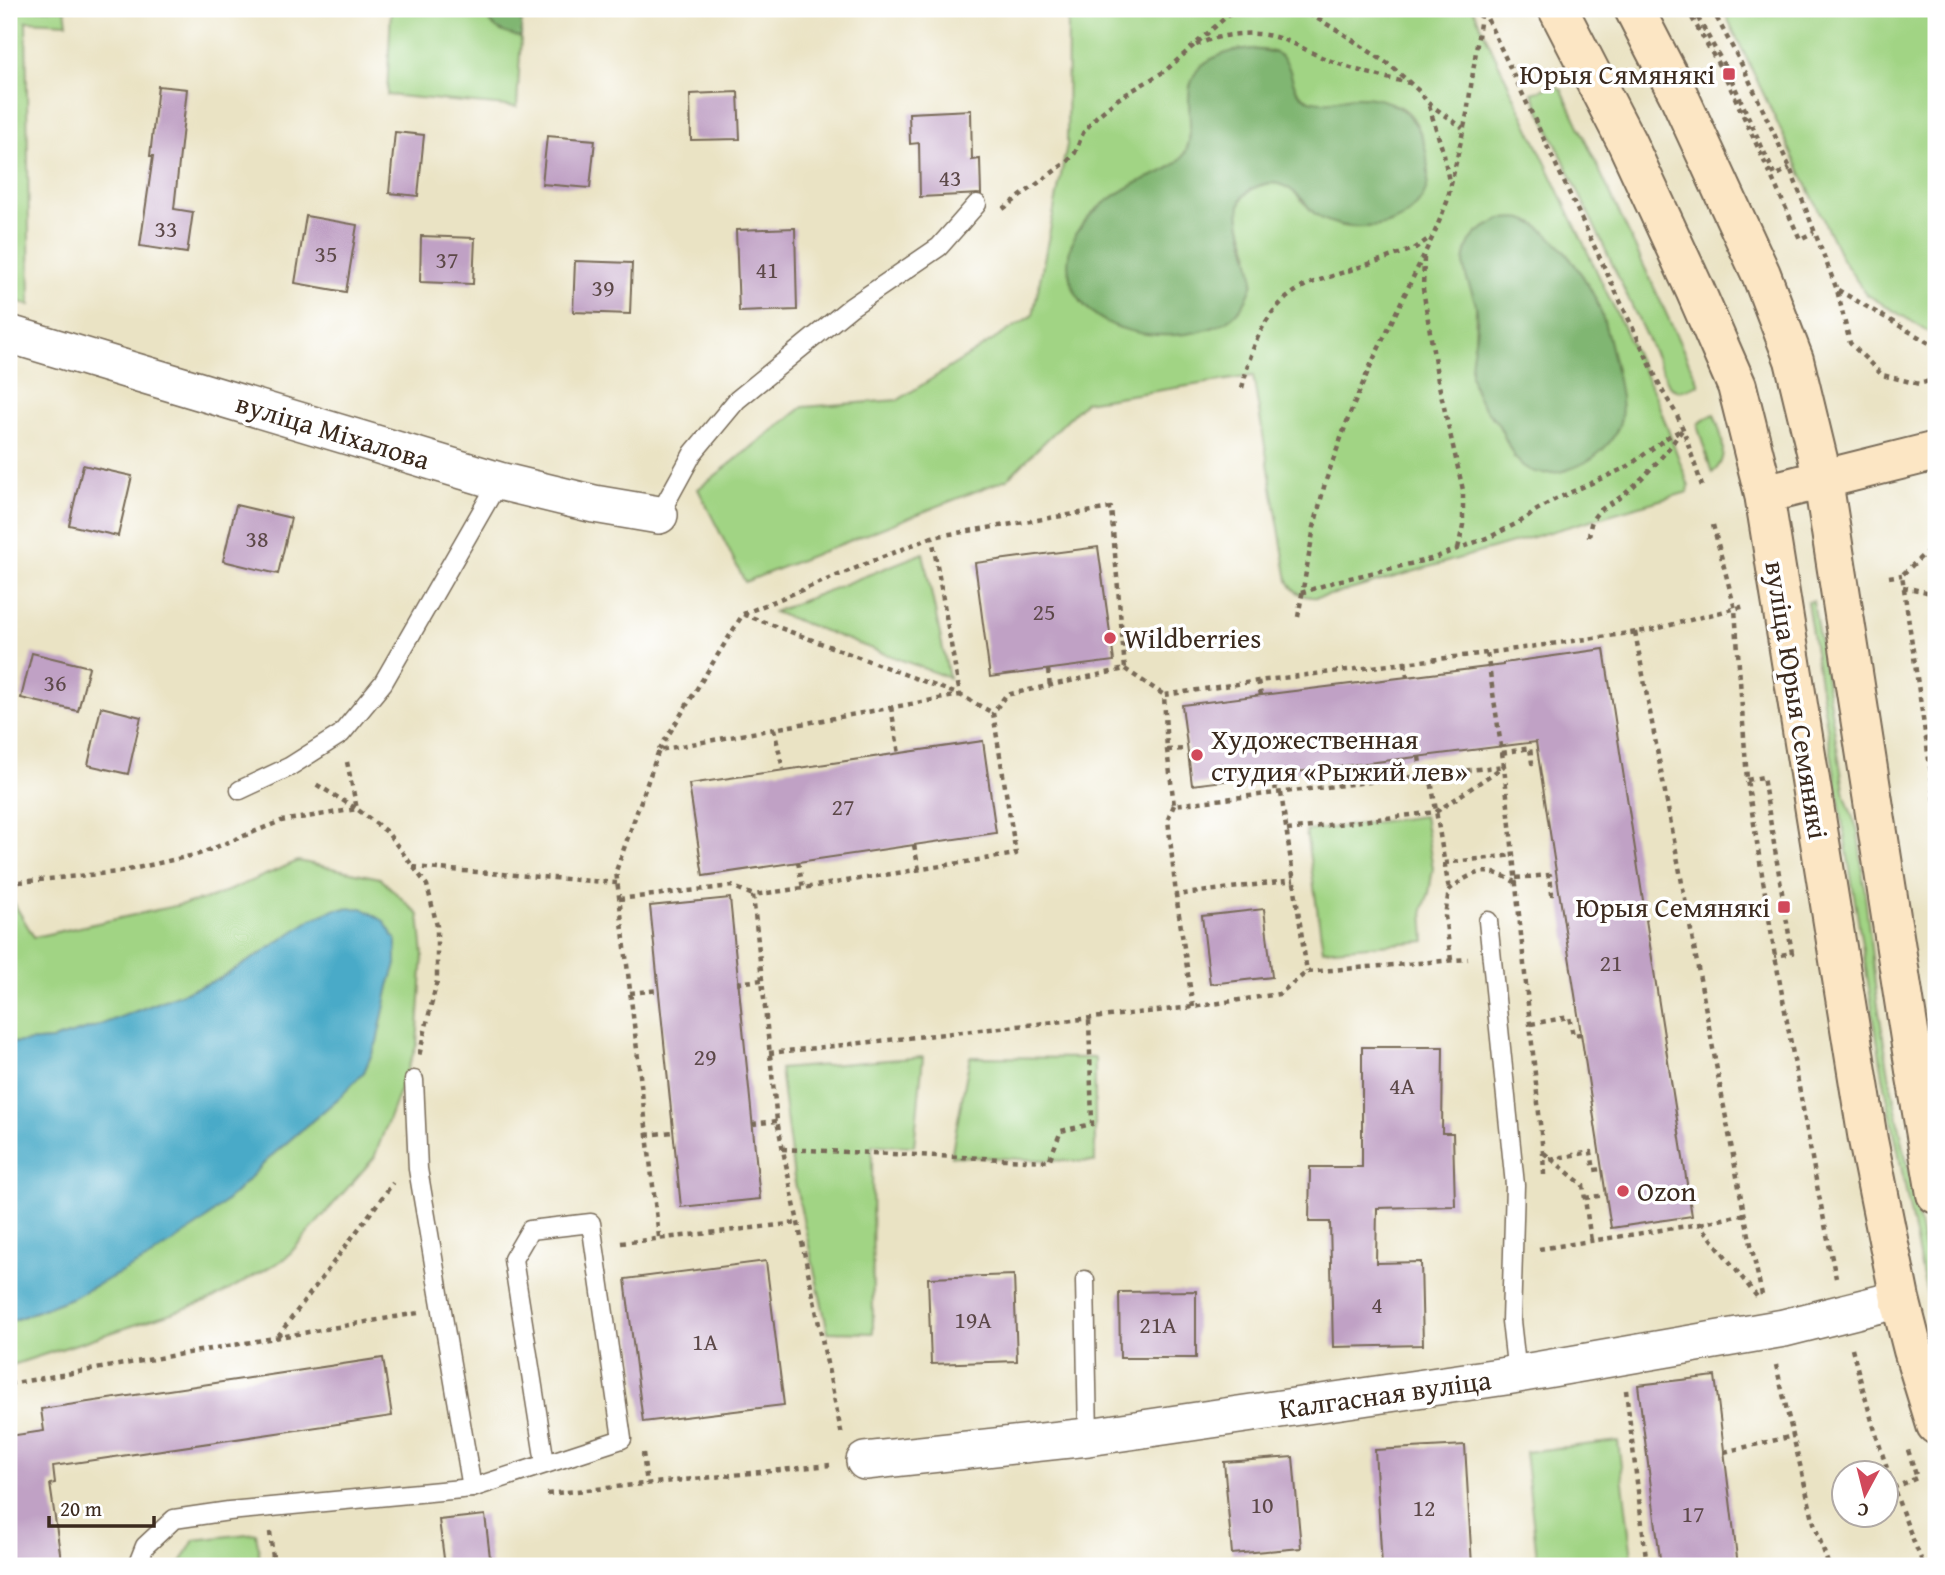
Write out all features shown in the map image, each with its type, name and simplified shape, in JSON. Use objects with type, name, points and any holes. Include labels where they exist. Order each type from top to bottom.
[{"type":"main road","name":"вуліца Юрыя Семянякі","points":[[1558,9],[1627,143],[1737,386],[1764,494],[1860,1090],[1887,1238],[1900,1299],[1936,1425]]},
{"type":"main road","points":[[1634,9],[1679,96],[1761,274],[1794,360],[1823,480],[1936,1194]]},
{"type":"main road","points":[[1764,494],[1936,451]]},
{"type":"street","name":"вуліца Міхалова","points":[[9,334],[499,481],[594,505],[659,516]]},
{"type":"street","name":"Калгасная вуліца","points":[[865,1461],[1088,1437],[1517,1374],[1784,1328],[1900,1299]]},
{"type":"lane","points":[[659,516],[693,453],[737,400],[851,307],[939,247],[977,204]]},
{"type":"lane","points":[[240,790],[289,767],[341,734],[383,683],[499,481]]},
{"type":"lane","points":[[1488,920],[1515,1185],[1511,1321],[1517,1374]]},
{"type":"lane","points":[[414,1080],[416,1152],[472,1488]]},
{"type":"lane","points":[[137,1566],[145,1546],[174,1519],[229,1511],[472,1488],[622,1439],[591,1223],[530,1230],[513,1259],[545,1464]]},
{"type":"lane","points":[[1085,1280],[1088,1437]]},
{"type":"path","points":[[995,214],[1068,161],[1075,153],[1083,133],[1096,117],[1118,99],[1165,71],[1235,9]]},
{"type":"path","points":[[1300,9],[1381,59],[1419,91],[1443,116],[1464,128]]},
{"type":"path","points":[[1298,617],[1325,483],[1349,416],[1371,362],[1447,202],[1467,114],[1482,9]]},
{"type":"path","points":[[1482,9],[1683,429],[1702,486]]},
{"type":"path","points":[[1687,9],[1725,76],[1800,239],[1815,232]]},
{"type":"path","points":[[1693,9],[1729,75],[1774,176],[1790,168]]},
{"type":"path","points":[[1712,9],[1743,67],[1790,168],[1837,290],[1850,343],[1882,375],[1919,384],[1936,379]]},
{"type":"path","points":[[1191,47],[1208,40],[1264,35],[1279,38],[1353,69],[1410,83]]},
{"type":"path","points":[[1428,103],[1444,155],[1449,186]]},
{"type":"path","points":[[1242,388],[1255,341],[1265,322],[1284,299],[1308,284],[1414,249],[1434,234]]},
{"type":"path","points":[[1424,254],[1423,289],[1438,381],[1464,499],[1458,548]]},
{"type":"path","points":[[1837,290],[1936,347]]},
{"type":"path","points":[[1589,537],[1593,517],[1647,473],[1683,429]]},
{"type":"path","points":[[1301,593],[1337,581],[1412,564],[1492,536],[1566,494],[1627,467],[1683,429]]},
{"type":"path","points":[[797,1223],[659,1237],[616,871],[659,750],[743,614],[932,537],[1111,508],[1125,669]]},
{"type":"path","points":[[1713,525],[1735,609],[1747,780],[1775,956],[1843,1314],[1868,1412],[1884,1460]]},
{"type":"path","points":[[932,537],[960,695]]},
{"type":"path","points":[[1889,577],[1902,575],[1936,543]]},
{"type":"path","points":[[1902,575],[1936,808]]},
{"type":"path","points":[[1903,587],[1936,594]]},
{"type":"path","points":[[619,899],[732,886],[753,895],[1016,854],[993,713],[1006,695],[1125,669],[1164,695],[1651,630],[1735,609]]},
{"type":"path","points":[[743,614],[960,695],[993,713]]},
{"type":"path","points":[[1635,632],[1739,1185],[1765,1307],[1700,1224]]},
{"type":"path","points":[[1487,653],[1514,855],[1544,1176]]},
{"type":"path","points":[[1405,663],[1407,677]]},
{"type":"path","points":[[1048,670],[1051,686]]},
{"type":"path","points":[[1258,681],[1261,695]]},
{"type":"path","points":[[659,750],[960,695]]},
{"type":"path","points":[[1164,695],[1174,804],[1168,818],[1176,895],[1193,1007]]},
{"type":"path","points":[[891,707],[899,754]]},
{"type":"path","points":[[774,729],[783,769]]},
{"type":"path","points":[[341,734],[357,809]]},
{"type":"path","points":[[1502,752],[1530,748],[1532,763],[1539,761]]},
{"type":"path","points":[[1167,750],[1187,749]]},
{"type":"path","points":[[1419,757],[1422,776]]},
{"type":"path","points":[[1174,804],[1504,766]]},
{"type":"path","points":[[1287,830],[1436,812],[1504,766]]},
{"type":"path","points":[[289,767],[357,809],[387,832],[427,886],[437,926],[437,981],[414,1080]]},
{"type":"path","points":[[1430,774],[1449,890],[1445,916],[1451,960]]},
{"type":"path","points":[[1274,775],[1287,830],[1307,972]]},
{"type":"path","points":[[1747,780],[1763,777],[1792,953],[1775,956]]},
{"type":"path","points":[[9,883],[119,872],[199,854],[281,821],[357,809]]},
{"type":"path","points":[[914,845],[919,870]]},
{"type":"path","points":[[1444,863],[1514,855]]},
{"type":"path","points":[[798,862],[803,888]]},
{"type":"path","points":[[413,867],[617,883]]},
{"type":"path","points":[[1449,890],[1466,876],[1484,872],[1503,874],[1516,881],[1550,875],[1552,894],[1559,893]]},
{"type":"path","points":[[1176,895],[1294,880]]},
{"type":"path","points":[[753,895],[776,1121],[846,1457],[865,1461]]},
{"type":"path","points":[[769,1053],[1193,1007],[1279,994],[1307,972],[1524,954]]},
{"type":"path","points":[[737,983],[762,980]]},
{"type":"path","points":[[629,993],[659,990]]},
{"type":"path","points":[[1531,1024],[1570,1017],[1573,1035],[1581,1034]]},
{"type":"path","points":[[782,1149],[1049,1161],[1061,1131],[1092,1124],[1089,1018]]},
{"type":"path","points":[[752,1124],[776,1121]]},
{"type":"path","points":[[646,1135],[673,1132]]},
{"type":"path","points":[[278,1336],[416,1152]]},
{"type":"path","points":[[1550,1159],[1591,1152],[1594,1170],[1602,1169]]},
{"type":"path","points":[[1543,1153],[1583,1185],[1591,1241]]},
{"type":"path","points":[[1585,1198],[1606,1195]]},
{"type":"path","points":[[1538,1250],[1746,1214]]},
{"type":"path","points":[[1536,1258],[1539,1237]]},
{"type":"path","points":[[9,1384],[443,1309]]},
{"type":"path","points":[[1775,1361],[1814,1523],[1829,1566]]},
{"type":"path","points":[[1626,1388],[1647,1566]]},
{"type":"path","points":[[1724,1452],[1793,1436]]},
{"type":"path","points":[[541,1494],[865,1461]]},
{"type":"path","points":[[1899,1486],[1917,1478]]},
{"type":"path","points":[[1899,1504],[1924,1566]]},
{"type":"green space","points":[[9,9],[65,9],[67,23],[26,21],[30,305],[9,299]]},
{"type":"green space","points":[[391,9],[483,9],[489,20],[498,28],[521,37],[517,107],[387,95]]},
{"type":"green space","points":[[483,9],[522,9],[521,37],[498,29],[489,21]]},
{"type":"green space","points":[[1068,9],[1473,9],[1655,395],[1689,486],[1688,492],[1350,590],[1308,597],[1300,594],[1288,581],[1253,376],[1085,402],[1007,479],[745,582],[698,489],[803,407],[898,400],[1033,315],[1067,145]],"holes":[[[1241,49],[1269,51],[1280,56],[1285,61],[1296,88],[1312,101],[1356,97],[1403,108],[1418,127],[1427,158],[1380,226],[1341,226],[1314,213],[1285,185],[1272,183],[1259,186],[1242,199],[1239,207],[1250,255],[1189,333],[1145,333],[1104,320],[1081,302],[1092,213],[1179,160],[1188,145],[1190,85]],[[1502,219],[1515,459],[1499,425],[1480,402],[1471,374],[1475,343],[1478,232]]]},
{"type":"green space","points":[[1723,9],[1936,9],[1936,336],[1866,294],[1842,259]]},
{"type":"green space","points":[[1241,49],[1267,51],[1282,57],[1299,94],[1311,101],[1374,98],[1402,110],[1412,119],[1424,145],[1428,179],[1423,197],[1405,216],[1391,223],[1355,227],[1321,218],[1285,186],[1273,183],[1259,186],[1244,196],[1240,206],[1242,230],[1253,279],[1248,296],[1235,315],[1217,326],[1175,335],[1129,331],[1108,323],[1090,311],[1077,294],[1068,266],[1073,239],[1085,221],[1102,205],[1168,169],[1184,155],[1190,135],[1190,92],[1196,72],[1212,59]]},
{"type":"green space","points":[[1555,85],[1562,90],[1699,384],[1678,390],[1668,383],[1532,93]]},
{"type":"green space","points":[[1521,218],[1534,224],[1545,231],[1566,253],[1596,300],[1617,374],[1622,412],[1614,436],[1601,451],[1585,463],[1562,471],[1541,473],[1531,471],[1521,464],[1498,424],[1481,402],[1472,380],[1471,365],[1477,314],[1464,261],[1475,235],[1502,219]]},
{"type":"green space","points":[[1714,414],[1723,453],[1718,467],[1712,473],[1698,428],[1699,423]]},
{"type":"green space","points":[[923,553],[949,678],[774,612]]},
{"type":"green space","points":[[1813,601],[1845,796],[1858,832],[1876,993],[1889,1074],[1936,1309],[1936,1331],[1883,1075],[1807,602]]},
{"type":"green space","points":[[1424,816],[1433,868],[1423,909],[1425,941],[1323,950],[1306,831]]},
{"type":"green space","points":[[298,861],[380,878],[419,915],[423,955],[417,1044],[374,1158],[286,1258],[211,1300],[9,1366],[9,1322],[71,1298],[236,1192],[270,1157],[341,1096],[364,1072],[377,1042],[396,964],[262,953],[219,979],[95,1027],[52,1040],[9,1043],[9,895],[34,937],[211,898]]},
{"type":"green space","points":[[923,1057],[914,1146],[872,1145],[873,1333],[828,1332],[794,1178],[780,1069]]},
{"type":"green space","points":[[970,1057],[1095,1058],[1095,1162],[951,1156]]},
{"type":"green space","points":[[1618,1441],[1633,1566],[1538,1566],[1525,1452]]},
{"type":"green space","points":[[256,1533],[261,1566],[179,1566],[194,1540]]},
{"type":"water","points":[[362,908],[384,921],[396,940],[396,964],[377,1042],[364,1072],[203,1222],[146,1260],[71,1298],[9,1322],[9,1043],[52,1040],[95,1027],[219,979],[312,919],[336,909]]},
{"type":"building","points":[[158,86],[187,89],[174,209],[193,212],[187,253],[140,246],[153,156],[150,156]]},
{"type":"building","points":[[738,92],[740,139],[691,140],[690,94]]},
{"type":"building","points":[[971,110],[972,160],[980,159],[981,194],[920,197],[919,143],[910,144],[909,113]]},
{"type":"building","points":[[395,132],[424,135],[418,196],[389,193]]},
{"type":"building","points":[[547,136],[595,140],[590,188],[542,184]]},
{"type":"building","points":[[306,216],[357,225],[346,292],[295,283]]},
{"type":"building","points":[[795,228],[797,310],[739,312],[736,230]]},
{"type":"building","points":[[421,236],[475,238],[473,284],[420,282]]},
{"type":"building","points":[[575,261],[632,263],[630,314],[573,312]]},
{"type":"building","points":[[83,465],[132,476],[118,536],[69,525]]},
{"type":"building","points":[[236,505],[291,518],[278,574],[223,561]]},
{"type":"building","points":[[1098,547],[1114,661],[990,677],[975,563]]},
{"type":"building","points":[[1604,649],[1692,1216],[1611,1228],[1536,742],[1192,785],[1182,705],[1503,665]]},
{"type":"building","points":[[32,653],[89,667],[78,711],[21,698]]},
{"type":"building","points":[[101,707],[141,717],[128,774],[88,765]]},
{"type":"building","points":[[983,741],[996,833],[703,876],[689,784]]},
{"type":"building","points":[[730,898],[760,1199],[681,1207],[650,906]]},
{"type":"building","points":[[1264,909],[1272,977],[1210,984],[1202,916]]},
{"type":"building","points":[[1362,1047],[1443,1047],[1442,1133],[1453,1133],[1455,1206],[1377,1208],[1376,1263],[1421,1262],[1423,1345],[1333,1347],[1330,1222],[1309,1222],[1310,1167],[1362,1167]]},
{"type":"building","points":[[766,1261],[784,1405],[643,1422],[625,1279]]},
{"type":"building","points":[[1014,1275],[1017,1361],[931,1364],[928,1278]]},
{"type":"building","points":[[1196,1291],[1196,1358],[1120,1358],[1119,1292]]},
{"type":"building","points":[[383,1358],[392,1416],[53,1466],[55,1483],[50,1484],[62,1566],[9,1566],[9,1436],[44,1431],[41,1409]]},
{"type":"building","points":[[1715,1376],[1738,1566],[1661,1566],[1638,1385]]},
{"type":"building","points":[[1465,1445],[1472,1566],[1382,1566],[1375,1450]]},
{"type":"building","points":[[1293,1457],[1301,1548],[1232,1554],[1224,1462]]},
{"type":"building","points":[[485,1515],[491,1566],[445,1566],[439,1520]]},
{"type":"place","name":"Юрыя Сямянякі","points":[[1729,74]]},
{"type":"place","name":"Wildberries","points":[[1110,638]]},
{"type":"place","name":"Художественная студия «Рыжий лев»","points":[[1197,755]]},
{"type":"place","name":"Юрыя Семянякі","points":[[1784,907]]},
{"type":"place","name":"Ozon","points":[[1623,1191]]}]
